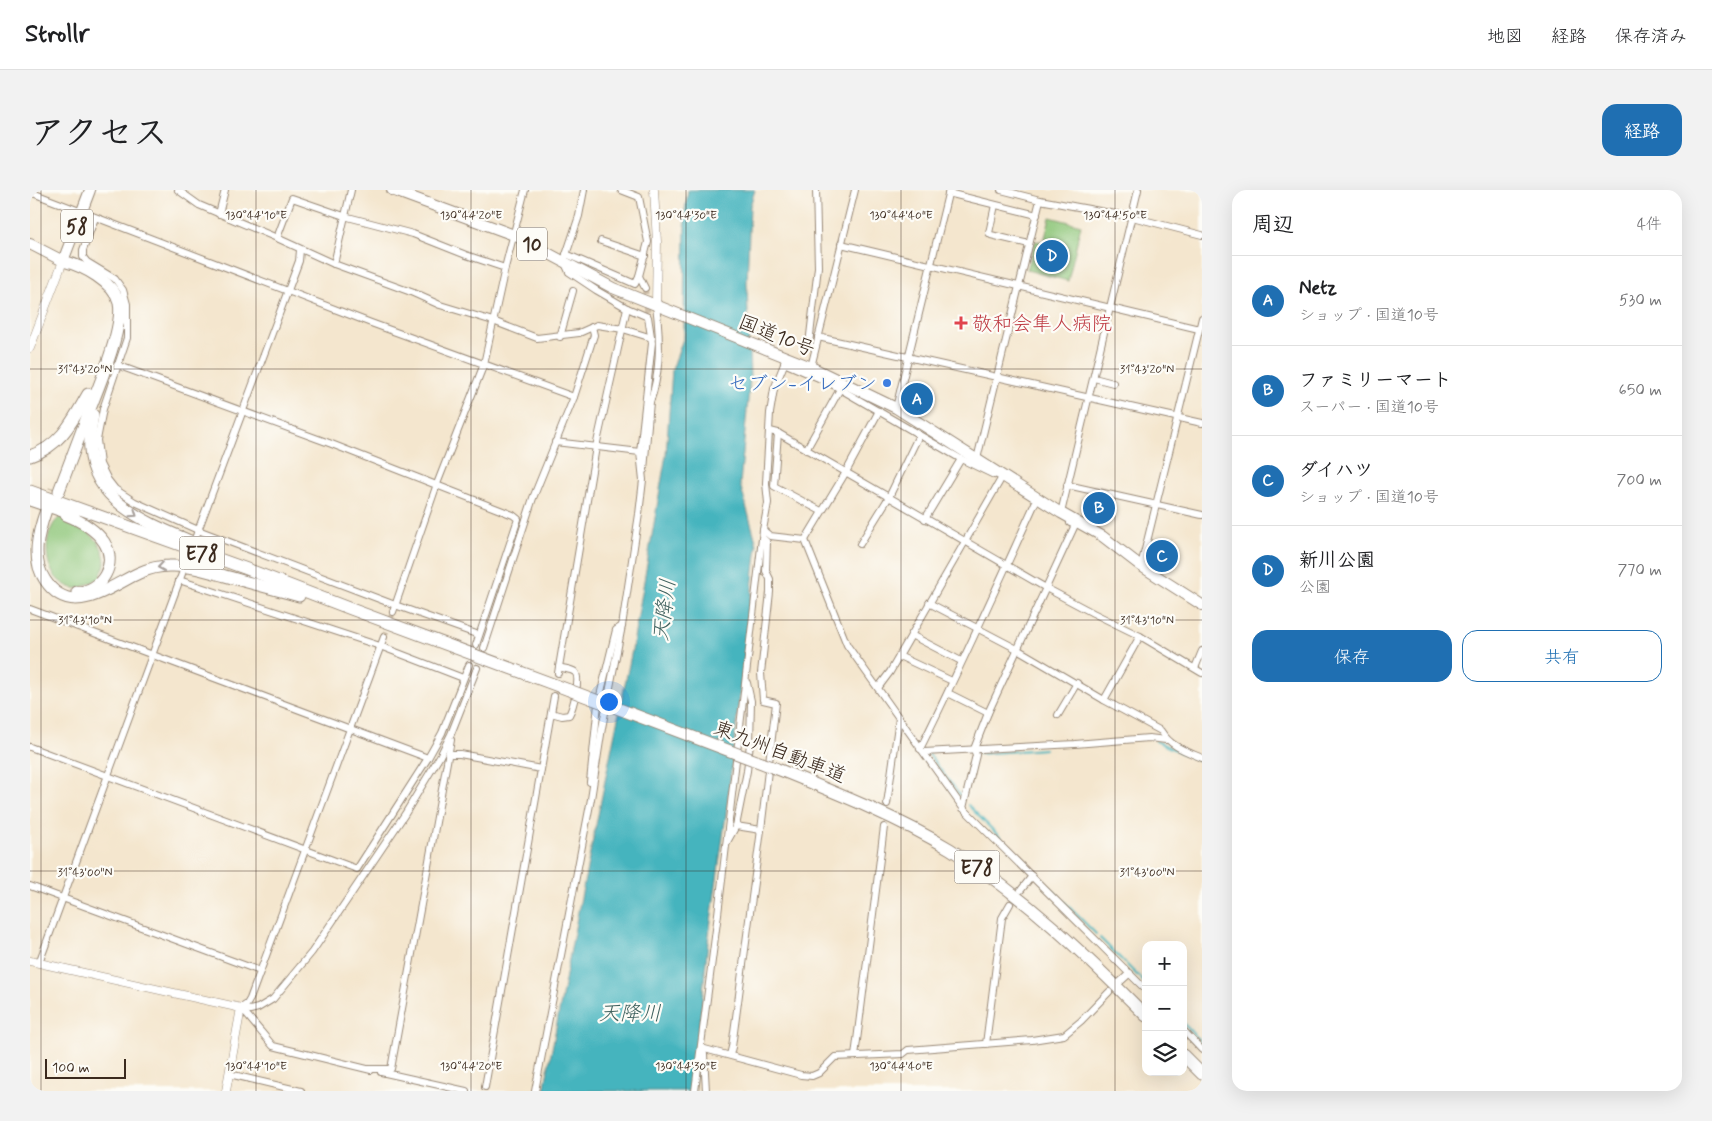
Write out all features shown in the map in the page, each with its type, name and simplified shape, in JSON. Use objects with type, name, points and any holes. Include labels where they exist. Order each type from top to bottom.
[{"type":"highway","points":[[63,262],[74,264],[110,286],[119,305],[119,320],[106,368],[92,395],[38,540],[38,560],[48,585],[55,592],[72,599],[92,597],[147,570],[182,566],[302,597],[410,632]]},
{"type":"highway","points":[[30,456],[48,447],[61,436],[92,395]]},
{"type":"highway","points":[[92,395],[90,450],[96,475],[114,500],[143,520],[209,549],[247,569]]},
{"type":"highway","name":"E78","points":[[30,491],[52,502]]},
{"type":"highway","points":[[30,500],[82,523],[97,533],[104,542],[109,555],[108,570],[100,583],[91,589],[76,592],[66,590],[57,584],[49,574],[45,565],[44,548],[46,530],[52,502]]},
{"type":"highway","name":"E78","points":[[30,500],[52,502]]},
{"type":"highway","name":"東九州自動車道","points":[[52,502],[247,569],[410,632],[570,690],[860,803],[949,849],[979,869],[1063,935],[1142,1012]]},
{"type":"highway","name":"東九州自動車道","points":[[52,502],[351,609]]},
{"type":"highway","points":[[1187,1059],[1202,1074]]},
{"type":"main road","name":"58","points":[[30,244],[63,262],[90,190]]},
{"type":"main road","name":"国道10号","points":[[393,190],[514,235],[565,258],[613,288],[784,358],[811,367],[896,408],[943,440],[977,459],[1061,513],[1102,536],[1141,566],[1202,606]]},
{"type":"street","points":[[178,190],[199,205],[277,238],[300,250],[440,305],[493,321],[537,338],[579,334],[597,325],[623,329],[652,338]]},
{"type":"street","points":[[219,214],[225,190]]},
{"type":"street","points":[[334,264],[351,190]]},
{"type":"street","points":[[394,609],[437,484],[484,364],[505,268],[525,190]]},
{"type":"street","points":[[584,190],[579,216],[565,258],[569,272],[627,308],[648,317],[652,338],[640,452],[643,480]]},
{"type":"street","points":[[565,258],[635,284],[648,242],[640,197],[621,190]]},
{"type":"street","points":[[535,1091],[591,799],[602,728],[622,626],[639,514],[650,402],[653,394],[659,345],[656,305],[657,242],[654,190]]},
{"type":"street","points":[[815,349],[809,344],[818,267],[816,190]]},
{"type":"street","points":[[811,367],[855,190]]},
{"type":"street","points":[[1001,190],[1040,200],[1132,217],[1202,235]]},
{"type":"street","points":[[1061,513],[1138,190]]},
{"type":"street","points":[[30,192],[371,323],[574,397]]},
{"type":"street","points":[[896,408],[949,192],[1036,215]]},
{"type":"street","points":[[277,238],[292,198],[344,216],[413,234],[505,268]]},
{"type":"street","points":[[977,459],[1040,200]]},
{"type":"street","points":[[995,205],[989,233],[1030,244]]},
{"type":"street","points":[[95,218],[82,250],[83,257],[115,279],[123,290],[127,304],[127,334],[103,410],[98,434],[97,452],[102,469],[112,484],[124,496],[197,533],[394,609],[478,635]]},
{"type":"street","points":[[601,241],[645,256]]},
{"type":"street","points":[[648,242],[657,242]]},
{"type":"street","points":[[841,244],[1199,329]]},
{"type":"street","points":[[197,533],[286,290],[299,260],[300,250]]},
{"type":"street","points":[[30,348],[63,262]]},
{"type":"street","points":[[639,276],[645,288]]},
{"type":"street","points":[[560,336],[573,291]]},
{"type":"street","points":[[551,713],[562,716],[569,715],[575,695],[577,674],[573,671],[559,670],[596,447],[627,308]]},
{"type":"street","points":[[1141,566],[1202,318]]},
{"type":"street","points":[[118,365],[513,514],[518,519],[476,644],[484,647],[533,498],[574,397],[594,335],[592,327]]},
{"type":"street","points":[[818,337],[1202,423]]},
{"type":"street","points":[[650,360],[659,345]]},
{"type":"street","points":[[695,1091],[718,914],[763,530],[768,502],[766,483],[770,412],[774,389],[784,358],[961,459],[1001,478],[1075,525],[988,713],[974,748],[976,755],[963,808]]},
{"type":"street","points":[[1094,378],[1113,383]]},
{"type":"street","points":[[806,450],[840,389]]},
{"type":"street","points":[[805,540],[846,472],[879,411]]},
{"type":"street","points":[[770,431],[778,433],[1046,588],[1140,636],[1202,673]]},
{"type":"street","points":[[778,433],[774,486],[821,511]]},
{"type":"street","points":[[920,435],[943,440],[961,459]]},
{"type":"street","points":[[860,544],[889,496],[920,435]]},
{"type":"street","points":[[555,442],[640,452]]},
{"type":"street","points":[[925,519],[961,459]]},
{"type":"street","points":[[878,688],[890,672],[1001,478]]},
{"type":"street","points":[[1067,485],[1202,516]]},
{"type":"street","points":[[922,750],[961,661],[1036,501]]},
{"type":"street","points":[[763,530],[770,536],[805,540]]},
{"type":"street","points":[[730,1055],[762,830],[776,703],[763,700],[760,673],[770,579],[766,571],[767,542],[763,538]]},
{"type":"street","points":[[805,540],[847,645],[963,808],[1142,986]]},
{"type":"street","points":[[38,963],[183,571]]},
{"type":"street","points":[[179,580],[380,646],[463,678]]},
{"type":"street","points":[[929,603],[1017,649],[1161,731],[1166,740]]},
{"type":"street","points":[[30,609],[428,758]]},
{"type":"street","points":[[911,635],[961,661]]},
{"type":"street","points":[[240,1008],[247,1004],[250,999],[384,636]]},
{"type":"street","points":[[1104,700],[1140,636]]},
{"type":"street","points":[[1195,668],[1202,652]]},
{"type":"street","points":[[899,656],[952,681]]},
{"type":"street","points":[[30,747],[357,869],[442,733],[468,665]]},
{"type":"street","points":[[369,1069],[391,1069],[452,734],[477,668]]},
{"type":"street","points":[[726,844],[736,826],[747,771],[751,701],[746,677]]},
{"type":"street","points":[[1058,715],[1077,683]]},
{"type":"street","points":[[948,693],[988,713]]},
{"type":"street","points":[[485,1086],[554,696]]},
{"type":"street","points":[[886,804],[899,718]]},
{"type":"street","points":[[30,961],[240,1008],[250,1010],[258,1008],[273,999],[312,952],[405,814],[452,734]]},
{"type":"street","points":[[922,750],[1075,744],[1149,738],[1166,740],[1202,758]]},
{"type":"street","points":[[448,754],[460,754],[541,769]]},
{"type":"street","points":[[736,826],[762,830]]},
{"type":"street","points":[[855,1056],[884,827]]},
{"type":"street","points":[[1021,890],[1032,876]]},
{"type":"street","points":[[30,886],[260,971]]},
{"type":"street","points":[[986,1044],[1002,918],[1010,904]]},
{"type":"street","points":[[1120,982],[1130,973]]},
{"type":"street","points":[[701,1048],[801,1075],[812,1076],[819,1073],[836,1057],[903,1054],[908,1050],[1051,1038],[1064,1035],[1081,1021],[1109,992]]},
{"type":"street","points":[[240,1008],[269,1042],[280,1049],[466,1091]]},
{"type":"street","points":[[226,1091],[240,1008]]},
{"type":"street","points":[[1184,1031],[1202,1050]]},
{"type":"street","points":[[701,1048],[704,1054],[706,1091]]},
{"type":"street","points":[[229,1074],[301,1091]]},
{"type":"green space","points":[[1050,217],[1081,225],[1068,281],[1027,270],[1035,241],[1044,242]]},
{"type":"green space","points":[[61,516],[90,534],[101,547],[104,554],[105,565],[100,578],[79,588],[69,587],[58,579],[53,573],[48,557],[47,549],[50,532]]},
{"type":"water","name":"天降川","points":[[688,190],[755,190],[750,206],[747,283],[750,379],[740,484],[757,545],[726,815],[708,942],[693,1091],[544,1091],[578,912],[632,650],[666,455],[672,370],[684,336],[685,210]]},
{"type":"waterway","points":[[1156,741],[1184,754]]},
{"type":"waterway","points":[[979,754],[1045,749]]},
{"type":"waterway","points":[[928,753],[962,798]]},
{"type":"waterway","points":[[1190,757],[1202,762]]},
{"type":"waterway","points":[[968,805],[1096,934]]},
{"type":"waterway","points":[[1100,938],[1142,980]]},
{"type":"waterway","points":[[1187,1027],[1202,1043]]},
{"type":"tunnel","points":[[645,288],[648,317]]},
{"type":"tunnel","points":[[48,506],[54,489]]},
{"type":"tunnel","points":[[184,568],[192,546]]},
{"type":"tunnel","points":[[384,637],[393,612]]},
{"type":"place","name":"新川公園","points":[[1052,256]]},
{"type":"place","name":"敬和会隼人病院","points":[[961,323]]},
{"type":"place","name":"セブン-イレブン","points":[[887,383]]},
{"type":"place","name":"Netz","points":[[917,399]]},
{"type":"place","name":"ファミリーマート","points":[[1099,508]]},
{"type":"place","name":"ダイハツ","points":[[1162,556]]}]
